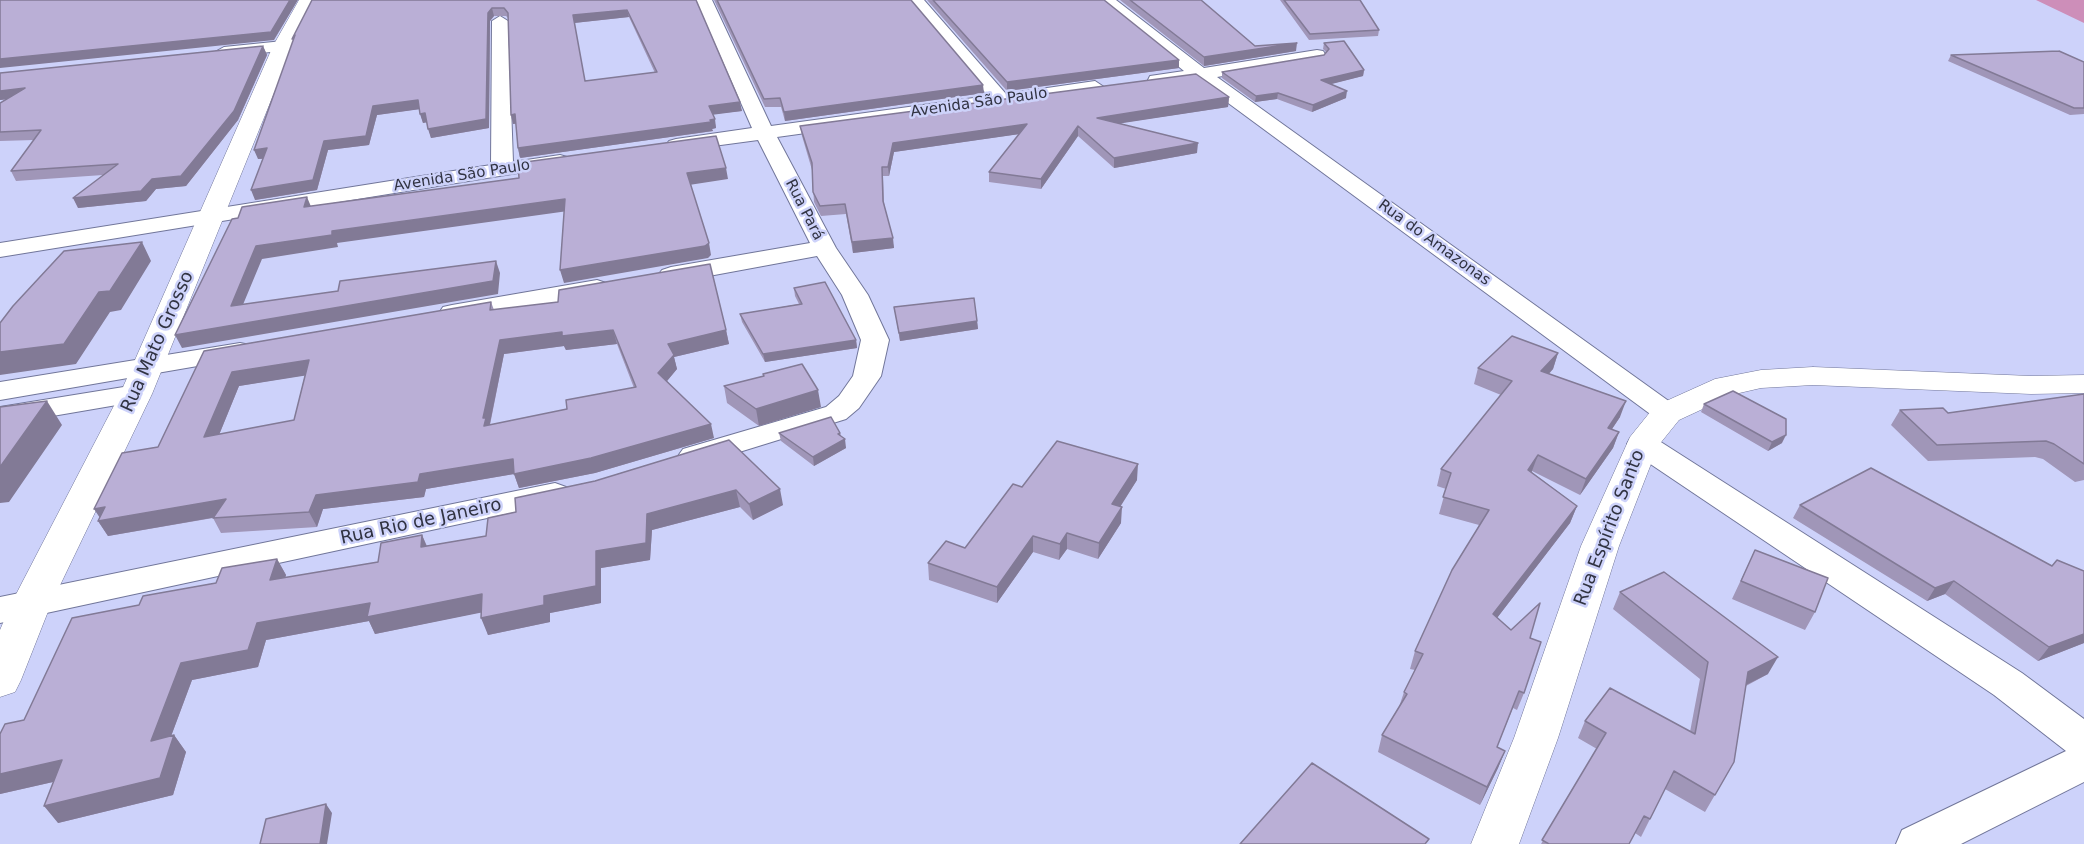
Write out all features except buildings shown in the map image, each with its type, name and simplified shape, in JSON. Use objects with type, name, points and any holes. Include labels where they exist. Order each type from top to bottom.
[{"type":"street","name":"Rua Mato Grosso","points":[[0,680],[16,607],[136,394],[214,215],[283,46],[308,0]]},
{"type":"street","name":"Rua Pará","points":[[663,465],[836,413],[854,396],[867,376],[875,340],[855,295],[824,248],[764,132],[704,0]]},
{"type":"street","points":[[915,0],[1001,99]]},
{"type":"street","name":"Rua do Amazonas","points":[[1106,0],[1200,73],[1667,413]]},
{"type":"street","points":[[500,21],[502,169]]},
{"type":"street","points":[[201,55],[283,46]]},
{"type":"street","points":[[1134,82],[1268,65],[1317,55]]},
{"type":"street","name":"Avenida São Paulo","points":[[650,148],[1112,85]]},
{"type":"street","name":"Avenida São Paulo","points":[[0,250],[582,158]]},
{"type":"street","points":[[55,267],[81,238]]},
{"type":"street","points":[[427,318],[824,248]]},
{"type":"street","points":[[0,391],[264,346]]},
{"type":"street","name":"Rua Espírito Santo","points":[[1495,844],[1536,738],[1600,546],[1642,444],[1667,413],[1726,386],[1771,378],[1873,376],[2031,385],[2084,384]]},
{"type":"street","points":[[0,416],[136,394]]},
{"type":"street","points":[[1642,444],[2008,684],[2084,742]]},
{"type":"street","name":"Rua Rio de Janeiro","points":[[16,607],[588,487]]},
{"type":"street","points":[[1918,844],[2084,762]]},
{"type":"shaded area","points":[[2036,0],[2084,0],[2084,23]]}]
